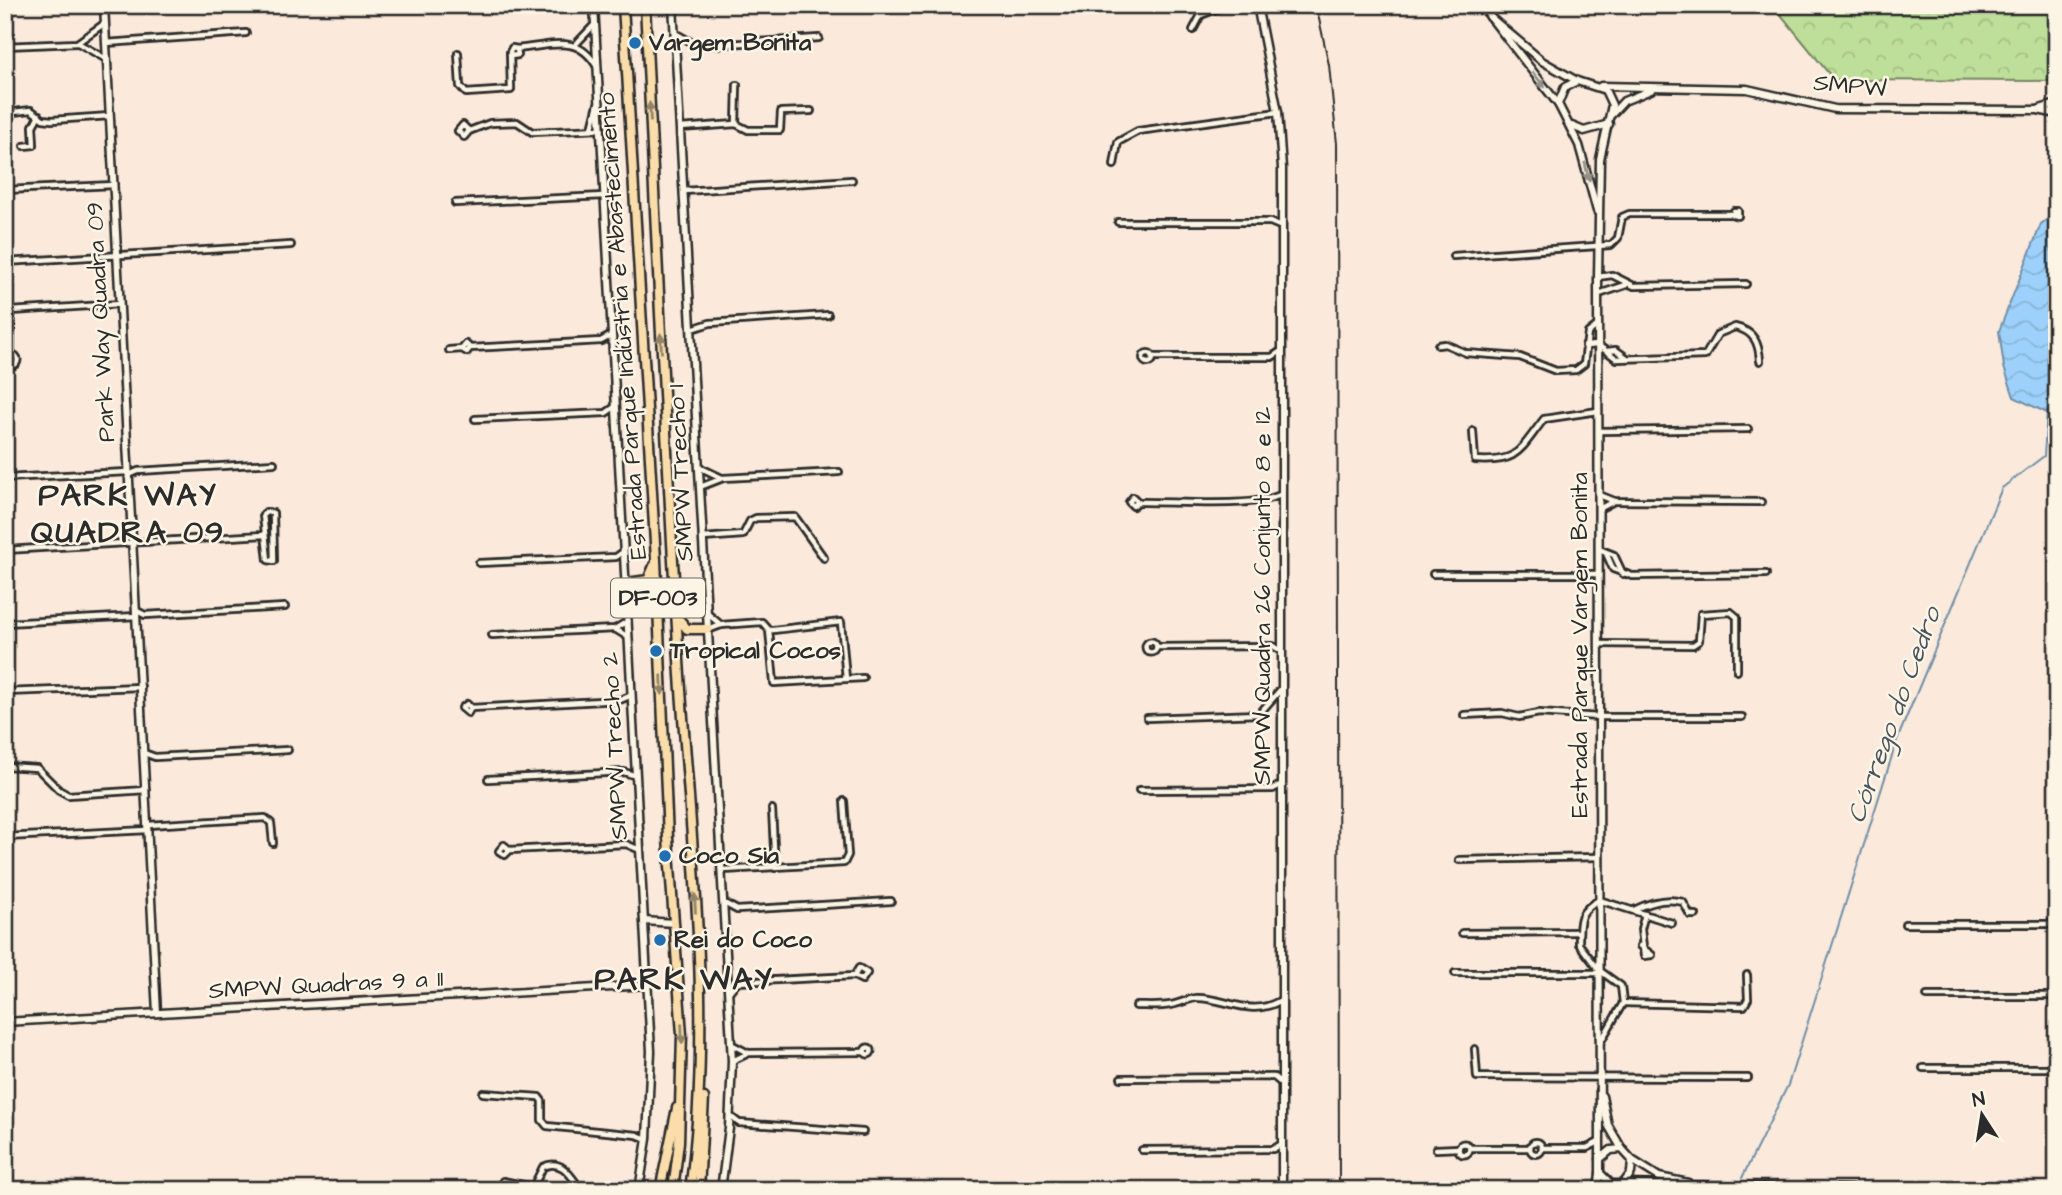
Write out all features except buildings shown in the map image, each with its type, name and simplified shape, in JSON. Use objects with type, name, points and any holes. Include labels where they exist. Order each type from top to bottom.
[{"type":"highway","name":"Estrada Parque Indústria e Abastecimento","points":[[624,5],[682,1035],[681,1100],[673,1190]]},
{"type":"highway","name":"Estrada Parque Indústria e Abastecimento","points":[[645,5],[676,616],[695,912],[701,1075],[690,1190]]},
{"type":"highway","points":[[627,585],[648,580],[656,560]]},
{"type":"highway","points":[[627,585],[646,587],[659,605]]},
{"type":"highway","points":[[676,616],[687,629],[708,631]]},
{"type":"highway","points":[[678,649],[688,635],[708,631]]},
{"type":"highway","points":[[699,1190],[705,1109],[701,1075]]},
{"type":"highway","points":[[660,1190],[681,1100]]},
{"type":"street","name":"Park Way Quadra 09","points":[[104,5],[128,471],[139,616],[157,1013]]},
{"type":"street","name":"SMPW Trecho 2","points":[[594,5],[651,1051],[648,1130],[639,1190]]},
{"type":"street","name":"SMPW Trecho 1","points":[[673,5],[732,1060],[729,1128],[721,1190]]},
{"type":"street","points":[[1193,30],[1201,15],[1227,5]]},
{"type":"street","name":"SMPW Quadra 26 Conjunto 8 e 12","points":[[1257,5],[1278,112],[1283,228],[1282,1189]]},
{"type":"street","name":"Estrada Parque Vargem Bonita","points":[[1481,5],[1558,104],[1570,125],[1585,162],[1599,220]]},
{"type":"street","name":"Estrada Parque Vargem Bonita","points":[[1490,17],[1542,61],[1577,81],[1599,86]]},
{"type":"street","points":[[77,43],[105,23]]},
{"type":"street","points":[[576,44],[595,24]]},
{"type":"street","points":[[106,43],[246,33]]},
{"type":"street","points":[[675,33],[698,46],[819,38]]},
{"type":"street","points":[[89,36],[89,48]]},
{"type":"street","points":[[5,46],[77,43],[107,60]]},
{"type":"street","points":[[458,53],[461,90],[466,93],[511,90],[512,56],[518,55],[517,49],[576,44],[585,49],[597,68]]},
{"type":"street","points":[[1558,104],[1565,87],[1577,81]]},
{"type":"street","points":[[736,124],[737,85]]},
{"type":"street","points":[[1599,86],[1611,99],[1611,115]]},
{"type":"street","name":"SMPW","points":[[1599,86],[1747,89],[1835,108],[2038,110],[2057,114]]},
{"type":"street","name":"SMPW","points":[[1611,115],[1631,98],[1660,88]]},
{"type":"street","points":[[591,129],[599,103]]},
{"type":"street","name":"SMPW","points":[[2038,110],[2057,104]]},
{"type":"street","points":[[5,113],[30,110],[52,120],[110,116]]},
{"type":"street","points":[[680,128],[736,124],[748,130],[780,130],[781,112],[811,111]]},
{"type":"street","points":[[1114,165],[1118,142],[1138,131],[1278,112]]},
{"type":"street","points":[[24,146],[34,145],[33,126],[39,115]]},
{"type":"street","name":"Estrada Parque Vargem Bonita","points":[[1600,1157],[1599,574],[1603,551],[1599,509],[1598,295],[1602,277],[1599,246],[1600,159],[1611,115]]},
{"type":"street","points":[[469,131],[490,123],[515,122],[532,132],[601,129]]},
{"type":"street","points":[[1570,125],[1584,131],[1609,124]]},
{"type":"street","points":[[684,191],[852,180]]},
{"type":"street","points":[[5,190],[114,185]]},
{"type":"street","points":[[455,203],[604,196]]},
{"type":"street","points":[[1453,256],[1599,246],[1616,241],[1622,218],[1626,214],[1733,214]]},
{"type":"street","points":[[1270,222],[1282,215]]},
{"type":"street","points":[[1118,222],[1270,222],[1283,228]]},
{"type":"street","points":[[5,262],[290,245]]},
{"type":"street","points":[[1602,277],[1612,275],[1626,285]]},
{"type":"street","points":[[1602,277],[1614,288]]},
{"type":"street","points":[[1598,295],[1626,285],[1746,284]]},
{"type":"street","points":[[11,354],[9,314],[13,310],[120,304]]},
{"type":"street","points":[[692,329],[705,323],[828,314]]},
{"type":"street","points":[[692,319],[705,323]]},
{"type":"street","points":[[1438,345],[1445,344],[1466,353],[1520,357],[1556,371],[1580,368],[1584,364],[1588,333],[1598,325]]},
{"type":"street","points":[[1585,346],[1598,345],[1607,351],[1616,350],[1627,358],[1705,356],[1718,334],[1735,327],[1749,332],[1755,339],[1760,361]]},
{"type":"street","points":[[602,341],[612,335]]},
{"type":"street","points":[[449,350],[462,348],[464,344],[470,348],[602,341],[612,345]]},
{"type":"street","points":[[1153,357],[1273,357],[1282,350]]},
{"type":"street","points":[[1273,357],[1282,365]]},
{"type":"street","points":[[606,413],[616,406]]},
{"type":"street","points":[[1473,431],[1475,460],[1498,462],[1511,458],[1544,419],[1599,411]]},
{"type":"street","points":[[475,419],[606,413],[616,418]]},
{"type":"street","points":[[1600,430],[1748,429]]},
{"type":"street","points":[[5,478],[274,463]]},
{"type":"street","points":[[699,467],[723,478]]},
{"type":"street","points":[[700,487],[723,478],[839,472]]},
{"type":"street","points":[[1138,502],[1228,503],[1272,500],[1282,494]]},
{"type":"street","points":[[1599,495],[1614,501],[1761,502]]},
{"type":"street","points":[[1272,500],[1282,506]]},
{"type":"street","points":[[1599,509],[1614,501]]},
{"type":"street","points":[[270,511],[273,513],[275,561],[268,560],[265,535],[264,513],[270,511]]},
{"type":"street","points":[[703,538],[742,536],[750,521],[756,518],[795,517],[824,558]]},
{"type":"street","points":[[5,550],[265,535]]},
{"type":"street","points":[[616,557],[624,551]]},
{"type":"street","points":[[1603,551],[1614,555],[1623,574]]},
{"type":"street","points":[[1603,551],[1609,565],[1623,574],[1766,574]]},
{"type":"street","points":[[479,563],[616,557],[625,562]]},
{"type":"street","points":[[1433,574],[1599,574]]},
{"type":"street","points":[[5,623],[285,607]]},
{"type":"street","points":[[1599,643],[1693,645],[1699,641],[1701,614],[1731,612],[1737,617],[1737,671]]},
{"type":"street","points":[[707,614],[721,625]]},
{"type":"street","points":[[492,635],[615,629],[628,621]]},
{"type":"street","points":[[708,631],[721,625],[763,622],[769,630],[774,683],[863,678]]},
{"type":"street","points":[[769,630],[841,622],[846,679]]},
{"type":"street","points":[[615,629],[628,637]]},
{"type":"street","points":[[1274,646],[1282,640]]},
{"type":"street","points":[[1157,647],[1274,646],[1282,651]]},
{"type":"street","points":[[5,692],[141,687]]},
{"type":"street","points":[[1147,718],[1259,714],[1282,688]]},
{"type":"street","points":[[471,708],[620,700],[632,695]]},
{"type":"street","points":[[620,700],[632,705]]},
{"type":"street","points":[[1464,715],[1579,713],[1600,717],[1742,717]]},
{"type":"street","points":[[144,752],[155,757],[288,750]]},
{"type":"street","points":[[145,765],[155,757]]},
{"type":"street","points":[[624,772],[635,765]]},
{"type":"street","points":[[5,766],[37,768],[59,790],[68,795],[146,790]]},
{"type":"street","points":[[488,779],[624,772],[636,776]]},
{"type":"street","points":[[1139,790],[1273,789],[1282,784]]},
{"type":"street","points":[[1273,789],[1282,796]]},
{"type":"street","points":[[723,870],[844,863],[848,855],[844,801]]},
{"type":"street","points":[[772,809],[775,868]]},
{"type":"street","points":[[5,837],[264,818],[271,823],[273,843]]},
{"type":"street","points":[[626,844],[640,835]]},
{"type":"street","points":[[510,850],[626,844],[640,850]]},
{"type":"street","points":[[1459,860],[1600,857]]},
{"type":"street","points":[[1600,1044],[1623,1003],[1621,986],[1599,971],[1583,953],[1579,932],[1585,907],[1599,900],[1672,923]]},
{"type":"street","points":[[1634,910],[1656,901],[1676,900],[1683,902],[1690,915],[1696,915]]},
{"type":"street","points":[[724,903],[734,910],[891,901]]},
{"type":"street","points":[[725,918],[734,910]]},
{"type":"street","points":[[1640,946],[1645,914]]},
{"type":"street","points":[[644,921],[674,923]]},
{"type":"street","points":[[1905,924],[2057,924]]},
{"type":"street","points":[[1462,933],[1579,932]]},
{"type":"street","points":[[727,971],[737,982]]},
{"type":"street","points":[[1455,973],[1599,971]]},
{"type":"street","points":[[1623,1003],[1744,1006],[1748,999],[1747,975]]},
{"type":"street","points":[[728,993],[737,982],[854,976]]},
{"type":"street","name":"SMPW Quadras 9 a 11","points":[[5,1022],[648,985]]},
{"type":"street","points":[[1927,996],[2057,996]]},
{"type":"street","points":[[1136,1006],[1169,1005],[1191,999],[1209,998],[1226,1005],[1271,1007],[1283,1012]]},
{"type":"street","points":[[1271,1007],[1283,1000]]},
{"type":"street","points":[[731,1044],[749,1053]]},
{"type":"street","points":[[1475,1049],[1477,1077],[1600,1074],[1748,1078]]},
{"type":"street","points":[[732,1060],[749,1053],[865,1052]]},
{"type":"street","points":[[1923,1068],[2057,1068]]},
{"type":"street","points":[[1121,1078],[1275,1077],[1281,1071]]},
{"type":"street","name":"Estrada Parque Vargem Bonita","points":[[1600,1074],[1608,1125],[1622,1149]]},
{"type":"street","points":[[1275,1077],[1281,1083]]},
{"type":"street","points":[[483,1093],[540,1097],[542,1120],[547,1126],[637,1135],[647,1139]]},
{"type":"street","points":[[730,1116],[739,1123]]},
{"type":"street","points":[[729,1128],[739,1123],[863,1132]]},
{"type":"street","points":[[637,1135],[648,1130]]},
{"type":"street","points":[[1436,1149],[1459,1147],[1465,1154],[1470,1148],[1530,1148],[1536,1142],[1542,1148],[1587,1148],[1600,1142]]},
{"type":"street","points":[[1142,1150],[1273,1149],[1282,1144]]},
{"type":"street","points":[[1587,1148],[1600,1157]]},
{"type":"street","points":[[1273,1149],[1282,1154]]},
{"type":"street","points":[[1600,1157],[1611,1150],[1622,1149],[1632,1160],[1659,1177],[1697,1185]]},
{"type":"street","points":[[1598,1190],[1600,1157]]},
{"type":"street","points":[[1623,1184],[1631,1172],[1632,1160]]},
{"type":"street","points":[[503,1181],[533,1187],[543,1167],[554,1164],[568,1170],[581,1190]]},
{"type":"street","points":[[1600,1173],[1611,1184],[1902,1190]]},
{"type":"street","points":[[1605,1190],[1611,1184]]},
{"type":"street","points":[[1142,1190],[1282,1189]]},
{"type":"green space","points":[[1773,5],[2057,5],[2057,81],[1834,80]]},
{"type":"water","points":[[2057,212],[2057,405],[2047,413],[2014,397],[2004,367],[1999,331],[2041,224]]},
{"type":"waterway","name":"Córrego do Cedro","points":[[1742,1178],[1788,1085],[1897,740],[2002,488],[2044,456],[2047,411]]},
{"type":"railway","points":[[1316,5],[1329,65],[1337,144],[1339,1190]]},
{"type":"place","name":"Vargem Bonita","points":[[635,43]]},
{"type":"place","name":"Tropical Cocos","points":[[656,651]]},
{"type":"place","name":"Coco Sia","points":[[665,856]]},
{"type":"place","name":"Rei do Coco","points":[[660,940]]},
{"type":"district","name":"PARK WAY QUADRA 09","points":[[128,514]]},
{"type":"district","name":"PARK WAY","points":[[684,979]]}]
